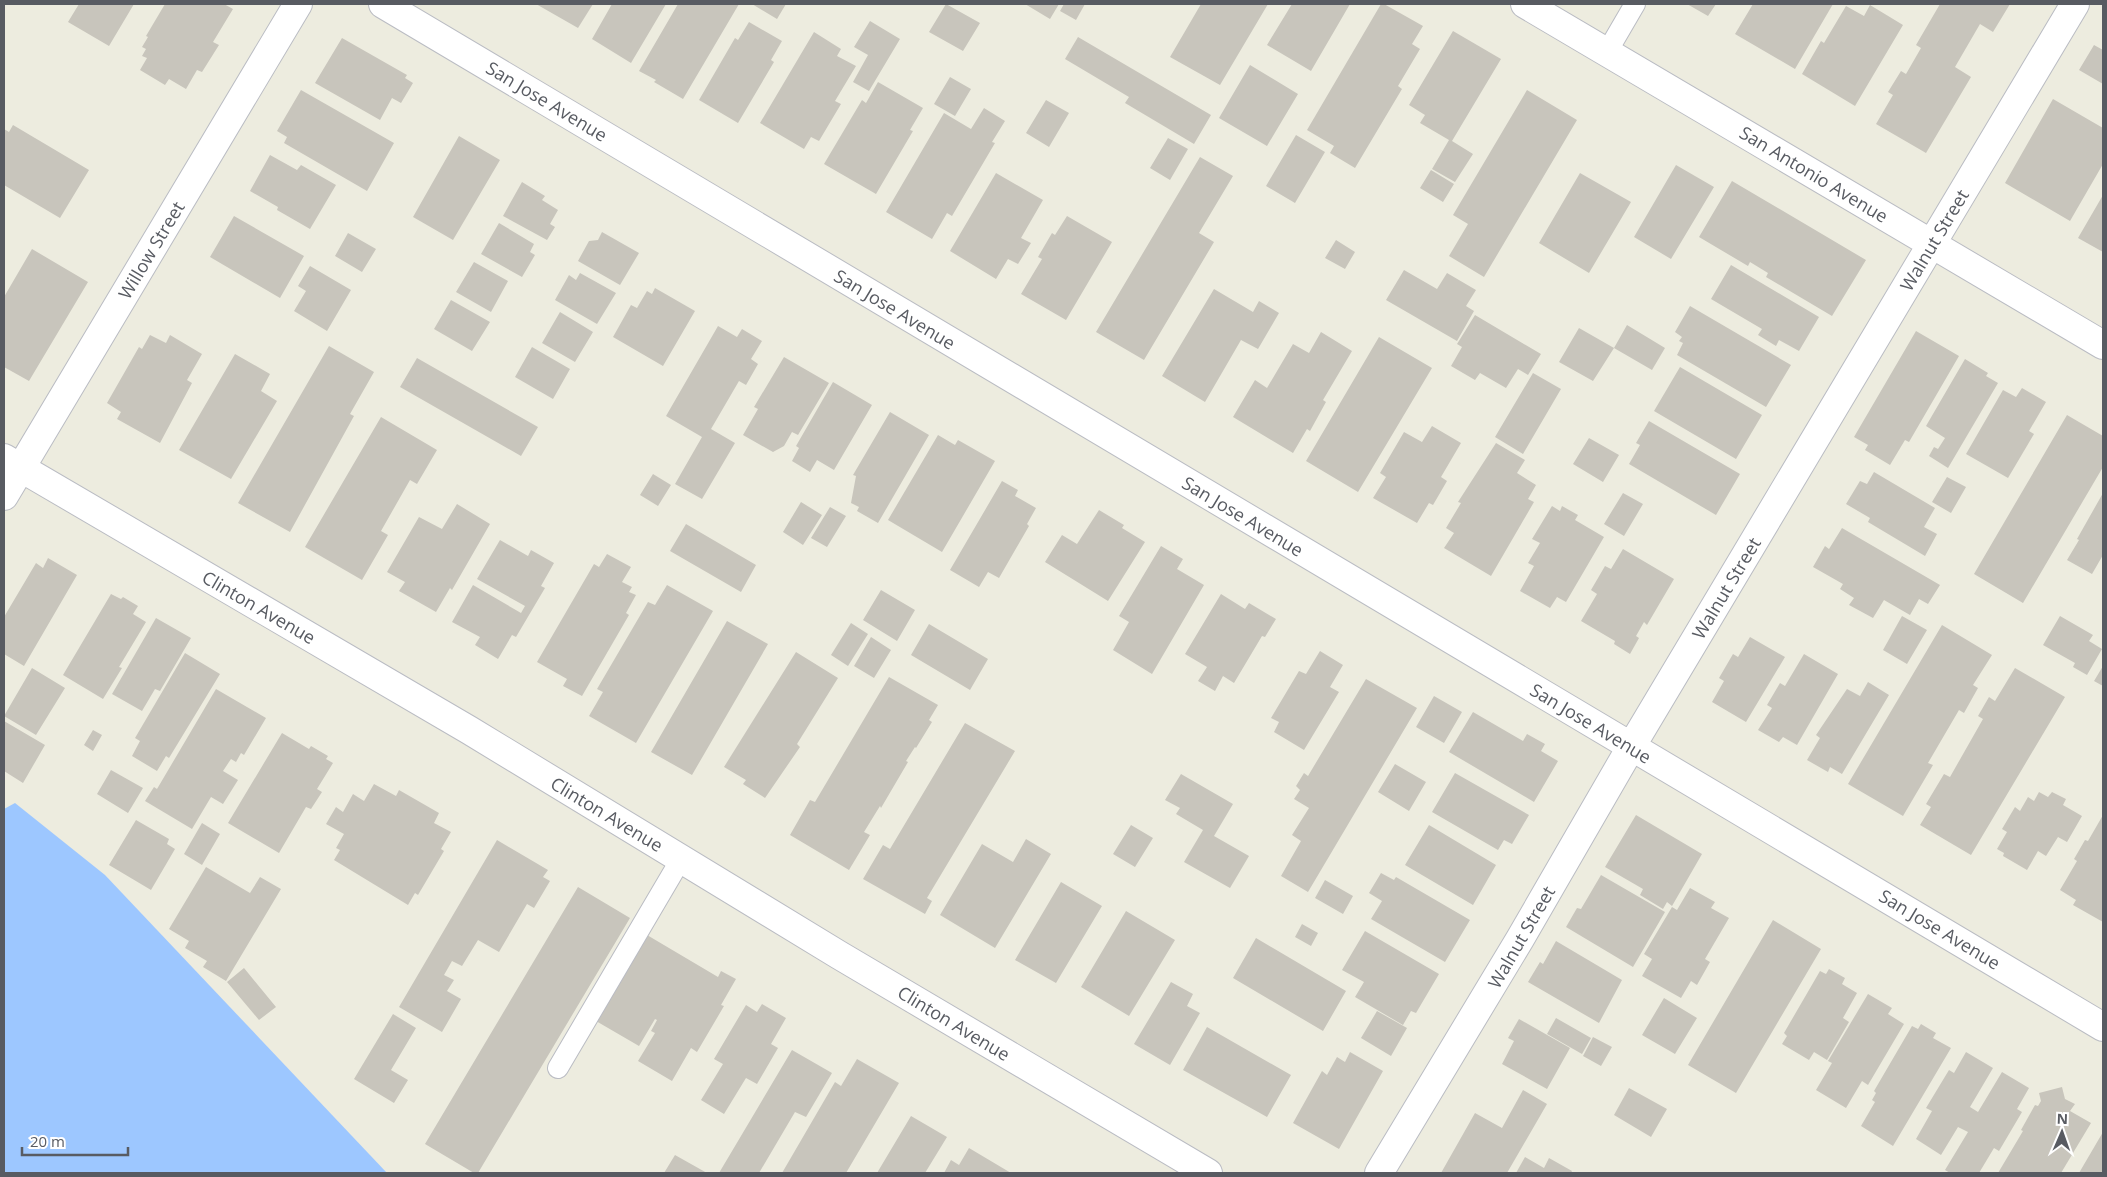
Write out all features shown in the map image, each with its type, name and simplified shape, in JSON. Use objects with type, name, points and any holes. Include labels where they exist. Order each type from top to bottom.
[{"type":"street","name":"Willow Street","points":[[4,496],[12,463],[298,4]]},
{"type":"street","name":"San Jose Avenue","points":[[384,4],[2103,1027]]},
{"type":"street","name":"San Antonio Avenue","points":[[1525,4],[2103,346]]},
{"type":"street","name":"Walnut Street","points":[[1379,1173],[2075,4]]},
{"type":"street","name":"Clinton Avenue","points":[[12,463],[469,730],[847,960],[1208,1173]]},
{"type":"lane","points":[[1607,52],[1635,4]]},
{"type":"lane","points":[[558,1068],[681,859]]},
{"type":"water","points":[[15,803],[105,875],[387,1173],[4,1173],[4,809]]},
{"type":"building","points":[[79,4],[134,4],[109,46],[68,22]]},
{"type":"building","points":[[165,4],[224,4],[233,9],[213,42],[219,45],[202,72],[197,70],[186,89],[169,79],[165,85],[140,70],[147,58],[142,56],[146,49],[142,47],[148,37],[146,36]]},
{"type":"building","points":[[536,4],[593,4],[578,28]]},
{"type":"building","points":[[612,4],[666,4],[631,63],[592,39]]},
{"type":"building","points":[[678,4],[739,4],[683,99],[654,82],[656,80],[639,71]]},
{"type":"building","points":[[752,4],[786,4],[777,19]]},
{"type":"building","points":[[946,4],[980,23],[963,51],[929,32]]},
{"type":"building","points":[[1025,4],[1059,4],[1050,19]]},
{"type":"building","points":[[1064,4],[1085,4],[1076,20],[1060,11]]},
{"type":"building","points":[[1201,4],[1268,4],[1220,85],[1170,57]]},
{"type":"building","points":[[1292,4],[1350,4],[1311,71],[1267,45]]},
{"type":"building","points":[[1381,4],[1423,26],[1412,44],[1420,49],[1398,86],[1402,89],[1355,168],[1330,153],[1334,146],[1307,130]]},
{"type":"building","points":[[1687,4],[1716,4],[1708,16]]},
{"type":"building","points":[[1753,4],[1833,4],[1795,69],[1735,34]]},
{"type":"building","points":[[1940,4],[2010,4],[1993,32],[1980,24],[1955,67],[1971,77],[1926,153],[1876,124],[1893,95],[1888,92],[1901,71],[1906,74],[1921,48],[1916,45]]},
{"type":"building","points":[[1870,5],[1903,25],[1855,106],[1802,74],[1821,41],[1824,43],[1846,6],[1864,16]]},
{"type":"building","points":[[870,21],[900,39],[869,91],[853,82],[868,55],[854,47]]},
{"type":"building","points":[[749,22],[782,41],[771,60],[774,62],[738,123],[699,100],[735,38],[738,40]]},
{"type":"building","points":[[1453,31],[1501,59],[1452,141],[1473,154],[1455,182],[1432,169],[1449,140],[1420,123],[1425,115],[1409,105]]},
{"type":"building","points":[[814,32],[841,49],[837,56],[856,66],[835,101],[841,104],[819,141],[811,137],[804,149],[760,123]]},
{"type":"building","points":[[1078,37],[1211,115],[1194,144],[1125,103],[1129,97],[1065,59]]},
{"type":"building","points":[[342,38],[407,75],[405,78],[413,83],[401,103],[392,98],[380,120],[315,83]]},
{"type":"building","points":[[2094,45],[2103,50],[2103,84],[2079,70]]},
{"type":"building","points":[[1250,65],[1298,94],[1267,146],[1219,118]]},
{"type":"building","points":[[950,77],[971,89],[955,116],[934,104]]},
{"type":"building","points":[[878,82],[923,108],[910,130],[913,131],[876,194],[824,164],[862,100],[866,103]]},
{"type":"building","points":[[301,90],[394,143],[367,191],[284,143],[287,137],[277,131]]},
{"type":"building","points":[[1527,90],[1577,120],[1484,277],[1449,256],[1468,224],[1453,215]]},
{"type":"building","points":[[2053,99],[2103,128],[2103,164],[2070,221],[2005,183]]},
{"type":"building","points":[[1046,100],[1069,113],[1049,147],[1026,133]]},
{"type":"building","points":[[984,108],[1005,121],[992,142],[995,143],[952,216],[947,213],[932,239],[886,212],[944,113],[971,129]]},
{"type":"building","points":[[13,125],[89,170],[60,218],[4,185],[4,129],[9,132]]},
{"type":"building","points":[[1296,135],[1325,152],[1295,203],[1266,186]]},
{"type":"building","points":[[459,136],[500,160],[453,240],[413,217]]},
{"type":"building","points":[[1168,138],[1188,149],[1170,180],[1150,168]]},
{"type":"building","points":[[270,155],[297,170],[301,165],[336,185],[310,229],[277,210],[278,207],[250,191]]},
{"type":"building","points":[[1200,157],[1233,176],[1199,233],[1214,242],[1144,360],[1096,332]]},
{"type":"building","points":[[1676,165],[1714,187],[1671,259],[1634,237]]},
{"type":"building","points":[[1431,170],[1454,184],[1443,202],[1420,188]]},
{"type":"building","points":[[996,173],[1043,200],[1021,238],[1031,243],[1018,264],[1008,259],[996,279],[950,251]]},
{"type":"building","points":[[1580,173],[1631,202],[1589,273],[1539,243]]},
{"type":"building","points":[[1732,181],[1866,260],[1832,316],[1766,277],[1768,273],[1750,262],[1748,266],[1699,237]]},
{"type":"building","points":[[522,182],[545,196],[542,200],[558,210],[550,224],[555,227],[547,240],[503,216]]},
{"type":"building","points":[[2103,195],[2103,252],[2078,238]]},
{"type":"building","points":[[234,216],[304,256],[280,298],[210,257]]},
{"type":"building","points":[[1067,216],[1112,242],[1066,320],[1021,294],[1042,259],[1038,257],[1052,233],[1055,235]]},
{"type":"building","points":[[499,223],[534,244],[530,252],[535,255],[522,277],[481,254]]},
{"type":"building","points":[[602,232],[639,253],[620,285],[578,261],[589,241],[598,240]]},
{"type":"building","points":[[348,233],[376,249],[362,272],[335,256]]},
{"type":"building","points":[[1336,240],[1355,252],[1345,269],[1325,258]]},
{"type":"building","points":[[32,249],[88,282],[29,381],[4,367],[4,297]]},
{"type":"building","points":[[474,262],[508,281],[491,312],[456,292]]},
{"type":"building","points":[[1731,265],[1819,317],[1799,351],[1779,340],[1776,346],[1758,335],[1762,329],[1711,299]]},
{"type":"building","points":[[310,266],[351,290],[327,331],[294,311],[306,291],[298,286]]},
{"type":"building","points":[[1404,270],[1437,289],[1447,273],[1476,290],[1466,306],[1474,311],[1457,341],[1386,300]]},
{"type":"building","points":[[580,273],[616,293],[597,324],[555,300],[569,275],[576,280]]},
{"type":"building","points":[[655,288],[695,311],[663,366],[613,337],[631,305],[637,308],[647,291],[652,294]]},
{"type":"building","points":[[1214,289],[1253,312],[1259,301],[1279,313],[1258,349],[1241,340],[1205,402],[1162,376]]},
{"type":"building","points":[[451,300],[490,322],[472,351],[434,329]]},
{"type":"building","points":[[1690,306],[1791,365],[1766,407],[1677,355],[1683,343],[1679,341],[1682,337],[1675,332]]},
{"type":"building","points":[[560,312],[593,332],[575,362],[542,343]]},
{"type":"building","points":[[1475,315],[1541,354],[1528,375],[1518,369],[1506,388],[1480,373],[1475,380],[1451,366],[1462,347],[1457,344]]},
{"type":"building","points":[[1627,325],[1665,348],[1652,370],[1614,348]]},
{"type":"building","points":[[718,326],[737,337],[742,329],[762,341],[751,359],[758,364],[746,385],[739,381],[711,429],[735,443],[702,499],[675,484],[702,437],[666,416]]},
{"type":"building","points":[[1579,328],[1614,348],[1593,381],[1559,362]]},
{"type":"building","points":[[1916,331],[1959,356],[1909,442],[1905,440],[1890,465],[1865,450],[1868,445],[1854,437]]},
{"type":"building","points":[[1321,332],[1352,351],[1323,400],[1326,402],[1310,431],[1307,429],[1293,453],[1233,417],[1255,380],[1267,388],[1293,344],[1309,353]]},
{"type":"building","points":[[150,335],[166,343],[170,335],[202,354],[187,380],[192,383],[160,443],[117,419],[121,412],[107,403],[139,347],[142,349]]},
{"type":"building","points":[[1379,337],[1432,368],[1358,492],[1306,461]]},
{"type":"building","points":[[329,346],[374,372],[350,414],[354,416],[290,532],[238,503]]},
{"type":"building","points":[[532,347],[570,369],[553,399],[515,377]]},
{"type":"building","points":[[235,354],[270,374],[261,391],[277,401],[231,479],[179,450]]},
{"type":"building","points":[[784,357],[829,383],[798,435],[792,432],[784,446],[773,452],[743,435],[758,409],[754,407]]},
{"type":"building","points":[[417,358],[538,427],[521,456],[400,387]]},
{"type":"building","points":[[1965,359],[1988,373],[1986,376],[1998,383],[1948,468],[1929,456],[1934,447],[1938,449],[1945,438],[1926,426]]},
{"type":"building","points":[[1680,367],[1762,415],[1736,459],[1654,411]]},
{"type":"building","points":[[1533,373],[1561,389],[1523,454],[1495,437]]},
{"type":"building","points":[[833,382],[872,405],[834,470],[817,460],[810,472],[792,461],[799,448],[796,446]]},
{"type":"building","points":[[2022,388],[2046,402],[2029,431],[2034,434],[2008,478],[1966,454],[2003,390],[2016,397]]},
{"type":"building","points":[[890,412],[929,435],[878,523],[857,511],[859,507],[851,503],[856,476],[853,475]]},
{"type":"building","points":[[2067,415],[2103,436],[2103,467],[2023,603],[1974,574]]},
{"type":"building","points":[[381,417],[437,450],[417,484],[410,480],[381,531],[388,535],[362,580],[305,547]]},
{"type":"building","points":[[1649,421],[1740,474],[1716,515],[1629,464],[1640,445],[1636,443]]},
{"type":"building","points":[[1432,426],[1461,443],[1441,477],[1447,481],[1433,505],[1429,503],[1417,523],[1373,498],[1386,477],[1380,473],[1404,432],[1422,442]]},
{"type":"building","points":[[938,435],[955,445],[958,440],[995,461],[942,552],[888,520]]},
{"type":"building","points":[[1589,438],[1619,455],[1603,482],[1573,464]]},
{"type":"building","points":[[1496,443],[1525,460],[1517,473],[1536,485],[1528,499],[1534,502],[1491,576],[1444,548],[1454,533],[1446,528],[1461,503],[1458,502]]},
{"type":"building","points":[[1874,472],[1935,508],[1924,527],[1937,534],[1925,556],[1868,522],[1870,518],[1846,504],[1860,481],[1867,484]]},
{"type":"building","points":[[653,474],[671,485],[658,506],[640,495]]},
{"type":"building","points":[[1947,477],[1966,487],[1951,513],[1932,502]]},
{"type":"building","points":[[1002,481],[1018,490],[1015,496],[1036,508],[1027,524],[1029,526],[999,578],[988,572],[979,587],[950,570]]},
{"type":"building","points":[[1623,493],[1643,504],[1624,536],[1604,524]]},
{"type":"building","points":[[2103,493],[2103,555],[2092,574],[2067,560]]},
{"type":"building","points":[[801,502],[822,515],[803,545],[783,532]]},
{"type":"building","points":[[457,504],[490,524],[452,590],[450,588],[436,612],[399,591],[405,582],[387,572],[419,517],[442,529]]},
{"type":"building","points":[[1552,506],[1560,511],[1562,506],[1578,515],[1575,520],[1604,537],[1566,602],[1557,597],[1550,608],[1520,591],[1534,566],[1528,563],[1540,543],[1532,539]]},
{"type":"building","points":[[830,507],[846,516],[827,547],[811,538]]},
{"type":"building","points":[[1099,510],[1124,525],[1122,528],[1145,542],[1108,601],[1045,562],[1062,535],[1077,544]]},
{"type":"building","points":[[686,524],[756,565],[741,592],[670,551]]},
{"type":"building","points":[[1842,528],[1940,585],[1928,604],[1919,599],[1910,615],[1884,600],[1873,618],[1849,605],[1854,598],[1840,589],[1843,584],[1813,567],[1825,546],[1829,549]]},
{"type":"building","points":[[500,540],[528,556],[531,550],[554,563],[541,586],[545,588],[516,637],[512,635],[498,659],[475,645],[480,637],[452,622],[473,585],[521,613],[525,606],[477,579]]},
{"type":"building","points":[[1161,546],[1183,559],[1177,569],[1204,585],[1152,674],[1113,650],[1129,622],[1119,616]]},
{"type":"building","points":[[1623,549],[1674,579],[1647,625],[1644,622],[1636,636],[1639,638],[1630,654],[1614,644],[1615,641],[1581,621],[1597,594],[1591,590],[1605,566],[1611,569]]},
{"type":"building","points":[[607,554],[631,567],[622,582],[632,587],[629,592],[636,595],[626,613],[629,615],[582,696],[563,686],[567,679],[537,662],[594,564],[599,567]]},
{"type":"building","points":[[48,558],[77,575],[24,666],[4,654],[4,617],[36,563],[43,568]]},
{"type":"building","points":[[667,585],[713,611],[636,743],[589,716],[603,692],[597,689],[648,602],[655,605]]},
{"type":"building","points":[[881,590],[915,610],[897,641],[863,620]]},
{"type":"building","points":[[111,594],[121,599],[123,597],[138,606],[133,614],[146,622],[119,667],[122,668],[103,699],[63,675]]},
{"type":"building","points":[[1221,594],[1245,609],[1249,603],[1276,619],[1265,637],[1262,636],[1234,683],[1223,676],[1215,691],[1198,681],[1207,667],[1185,654]]},
{"type":"building","points":[[1902,616],[1927,630],[1907,664],[1883,650]]},
{"type":"building","points":[[2060,616],[2093,635],[2089,641],[2102,649],[2087,675],[2073,667],[2075,663],[2043,645]]},
{"type":"building","points":[[156,618],[191,638],[160,691],[155,689],[142,711],[112,694]]},
{"type":"building","points":[[727,621],[768,644],[692,775],[651,752]]},
{"type":"building","points":[[851,623],[868,634],[848,666],[831,655]]},
{"type":"building","points":[[929,624],[988,659],[970,690],[911,655]]},
{"type":"building","points":[[1942,625],[1992,655],[1973,685],[1978,688],[1964,713],[1959,710],[1928,763],[1933,765],[1903,816],[1848,784]]},
{"type":"building","points":[[871,637],[891,650],[874,678],[854,666]]},
{"type":"building","points":[[1750,637],[1785,657],[1746,722],[1712,702],[1724,681],[1719,678],[1733,654],[1738,657]]},
{"type":"building","points":[[1320,651],[1343,665],[1330,687],[1339,692],[1304,750],[1274,732],[1279,722],[1271,718],[1299,671],[1306,674]]},
{"type":"building","points":[[796,652],[838,678],[797,744],[800,747],[765,798],[743,784],[746,780],[724,767]]},
{"type":"building","points":[[185,653],[220,674],[169,758],[166,756],[157,771],[132,756],[140,741],[135,738]]},
{"type":"building","points":[[1804,654],[1838,674],[1797,745],[1783,737],[1779,742],[1758,730],[1772,708],[1767,705],[1780,683],[1785,686]]},
{"type":"building","points":[[2103,666],[2103,686],[2094,681]]},
{"type":"building","points":[[32,668],[65,688],[36,735],[4,716]]},
{"type":"building","points":[[2015,668],[2065,697],[1971,855],[1920,825],[1931,807],[1926,804],[1944,774],[1950,777],[1983,719],[1978,716],[1989,697],[1995,701]]},
{"type":"building","points":[[889,677],[938,705],[929,720],[932,722],[906,761],[908,762],[881,808],[880,806],[864,832],[870,835],[849,870],[790,835],[810,800],[815,802]]},
{"type":"building","points":[[1366,679],[1417,708],[1308,892],[1281,876],[1301,841],[1292,835],[1309,808],[1294,799],[1300,790],[1296,786],[1304,773],[1308,776]]},
{"type":"building","points":[[1868,682],[1889,695],[1842,774],[1830,767],[1828,772],[1807,760],[1820,738],[1816,735],[1847,689],[1860,696]]},
{"type":"building","points":[[216,689],[266,718],[244,755],[241,753],[236,762],[231,759],[223,771],[238,780],[223,804],[211,797],[192,829],[145,801],[154,787],[157,789]]},
{"type":"building","points":[[1434,696],[1462,712],[1444,743],[1416,727]]},
{"type":"building","points":[[1473,712],[1523,741],[1527,734],[1545,744],[1541,751],[1558,761],[1534,802],[1449,752]]},
{"type":"building","points":[[4,721],[45,745],[23,783],[4,771]]},
{"type":"building","points":[[965,723],[1015,751],[927,898],[932,901],[925,914],[863,879],[883,845],[890,849]]},
{"type":"building","points":[[93,730],[102,735],[93,751],[84,745]]},
{"type":"building","points":[[282,733],[309,749],[311,746],[328,756],[326,759],[333,763],[317,789],[322,792],[311,809],[306,807],[279,853],[228,823]]},
{"type":"building","points":[[1395,764],[1426,782],[1409,811],[1378,792]]},
{"type":"building","points":[[111,770],[143,788],[128,813],[97,794]]},
{"type":"building","points":[[1455,773],[1529,815],[1512,844],[1504,840],[1498,850],[1432,812]]},
{"type":"building","points":[[1181,774],[1233,804],[1214,836],[1249,856],[1230,888],[1184,862],[1203,830],[1176,814],[1180,808],[1165,800]]},
{"type":"building","points":[[374,784],[396,796],[399,790],[439,813],[434,823],[451,832],[441,849],[444,851],[418,895],[415,893],[408,905],[334,860],[340,850],[336,848],[344,834],[326,824],[336,807],[343,812],[353,794],[364,801]]},
{"type":"building","points":[[2039,792],[2048,797],[2052,792],[2066,799],[2063,805],[2082,816],[2067,842],[2058,837],[2046,856],[2038,851],[2027,870],[2003,856],[2004,853],[1997,849],[2007,832],[2002,829],[2015,807],[2020,811],[2028,797],[2034,801]]},
{"type":"building","points":[[1636,815],[1702,854],[1672,906],[1667,902],[1663,909],[1640,895],[1643,889],[1605,867]]},
{"type":"building","points":[[2103,815],[2103,922],[2073,905],[2076,900],[2060,890],[2077,861],[2074,859],[2085,840],[2088,841]]},
{"type":"building","points":[[136,820],[169,839],[167,844],[175,849],[151,890],[109,865]]},
{"type":"building","points":[[202,823],[220,834],[202,865],[184,854]]},
{"type":"building","points":[[1131,825],[1153,838],[1135,867],[1113,854]]},
{"type":"building","points":[[1429,825],[1496,865],[1473,905],[1405,865]]},
{"type":"building","points":[[1026,839],[1051,854],[995,948],[940,915],[982,844],[1013,862]]},
{"type":"building","points":[[497,840],[548,870],[543,877],[550,881],[534,908],[527,904],[499,952],[478,940],[462,966],[452,961],[444,975],[454,980],[447,991],[461,999],[442,1032],[399,1007]]},
{"type":"building","points":[[206,867],[250,893],[260,877],[281,889],[226,981],[203,967],[207,961],[185,948],[189,941],[169,929]]},
{"type":"building","points":[[1381,873],[1394,880],[1396,877],[1470,920],[1445,962],[1371,919],[1382,901],[1369,893]]},
{"type":"building","points":[[1601,875],[1665,912],[1633,967],[1566,927],[1577,908],[1581,909]]},
{"type":"building","points":[[1325,880],[1353,896],[1343,914],[1315,898]]},
{"type":"building","points":[[1061,882],[1102,906],[1056,983],[1015,960]]},
{"type":"building","points":[[578,887],[630,918],[478,1173],[474,1173],[425,1144]]},
{"type":"building","points":[[1690,888],[1715,902],[1711,908],[1729,918],[1705,959],[1710,962],[1697,985],[1691,981],[1681,998],[1642,976],[1652,959],[1644,954],[1672,907],[1677,910]]},
{"type":"building","points":[[1126,911],[1175,940],[1129,1016],[1081,987]]},
{"type":"building","points":[[1773,920],[1821,949],[1736,1093],[1688,1065]]},
{"type":"building","points":[[1302,924],[1318,933],[1311,946],[1295,937]]},
{"type":"building","points":[[1365,931],[1439,974],[1416,1013],[1411,1011],[1403,1025],[1355,997],[1364,982],[1342,970]]},
{"type":"building","points":[[647,935],[718,977],[721,971],[736,979],[721,1005],[724,1006],[697,1052],[691,1048],[672,1081],[638,1061],[655,1033],[651,1031],[657,1020],[655,1019],[639,1046],[596,1021]]},
{"type":"building","points":[[1256,938],[1346,991],[1323,1031],[1233,978]]},
{"type":"building","points":[[1556,941],[1622,980],[1599,1023],[1528,982],[1540,962],[1543,964]]},
{"type":"building","points":[[244,968],[276,1007],[259,1020],[227,982]]},
{"type":"building","points":[[1829,969],[1845,978],[1842,984],[1857,993],[1843,1018],[1849,1022],[1827,1060],[1814,1052],[1809,1060],[1782,1044],[1787,1036],[1784,1033],[1820,971],[1826,974]]},
{"type":"building","points":[[1171,982],[1193,994],[1187,1006],[1200,1013],[1170,1065],[1134,1044]]},
{"type":"building","points":[[1868,994],[1892,1008],[1888,1014],[1904,1024],[1868,1085],[1862,1081],[1846,1108],[1816,1090],[1832,1063],[1828,1061]]},
{"type":"building","points":[[1664,998],[1697,1018],[1675,1054],[1642,1035]]},
{"type":"building","points":[[762,1004],[786,1018],[771,1044],[778,1048],[757,1084],[746,1078],[724,1114],[701,1100],[723,1064],[714,1059],[746,1005],[757,1012]]},
{"type":"building","points":[[1377,1011],[1407,1028],[1391,1056],[1361,1038]]},
{"type":"building","points":[[393,1014],[416,1028],[391,1070],[408,1080],[394,1103],[354,1079]]},
{"type":"building","points":[[1556,1018],[1591,1038],[1582,1054],[1547,1034]]},
{"type":"building","points":[[1519,1019],[1570,1048],[1547,1089],[1502,1064],[1514,1041],[1508,1038]]},
{"type":"building","points":[[1921,1024],[1936,1033],[1933,1038],[1951,1048],[1893,1146],[1861,1126],[1875,1102],[1872,1100],[1876,1093],[1874,1091],[1912,1026],[1918,1029]]},
{"type":"building","points":[[1207,1027],[1291,1075],[1267,1117],[1183,1070]]},
{"type":"building","points":[[1593,1037],[1612,1047],[1601,1066],[1583,1056]]},
{"type":"building","points":[[792,1050],[832,1073],[806,1117],[795,1112],[759,1173],[719,1173]]},
{"type":"building","points":[[1350,1052],[1383,1071],[1339,1149],[1293,1123],[1322,1071],[1327,1075],[1337,1057],[1345,1062]]},
{"type":"building","points":[[1966,1052],[1993,1068],[1970,1107],[1978,1112],[2002,1072],[2029,1088],[2017,1109],[2022,1112],[1999,1151],[1994,1148],[1979,1173],[1950,1173],[1945,1170],[1968,1132],[1958,1127],[1941,1155],[1916,1139],[1932,1111],[1926,1108],[1949,1070],[1954,1073]]},
{"type":"building","points":[[857,1059],[899,1083],[846,1173],[782,1173],[835,1082],[841,1086]]},
{"type":"building","points":[[2062,1087],[2065,1099],[2075,1104],[2070,1111],[2091,1123],[2061,1173],[1998,1173],[2023,1131],[2021,1130],[2035,1105],[2038,1106],[2041,1101],[2039,1093]]},
{"type":"building","points":[[1629,1088],[1667,1109],[1651,1137],[1614,1115]]},
{"type":"building","points":[[1523,1090],[1547,1104],[1507,1173],[1441,1173],[1475,1113],[1502,1128]]},
{"type":"building","points":[[911,1116],[947,1137],[925,1173],[877,1173]]},
{"type":"building","points":[[2103,1132],[2103,1173],[2079,1173]]},
{"type":"building","points":[[969,1148],[1011,1173],[944,1173],[951,1160],[959,1165]]},
{"type":"building","points":[[675,1155],[707,1173],[664,1173]]},
{"type":"building","points":[[1525,1157],[1544,1168],[1549,1158],[1572,1171],[1571,1173],[1516,1173]]}]
